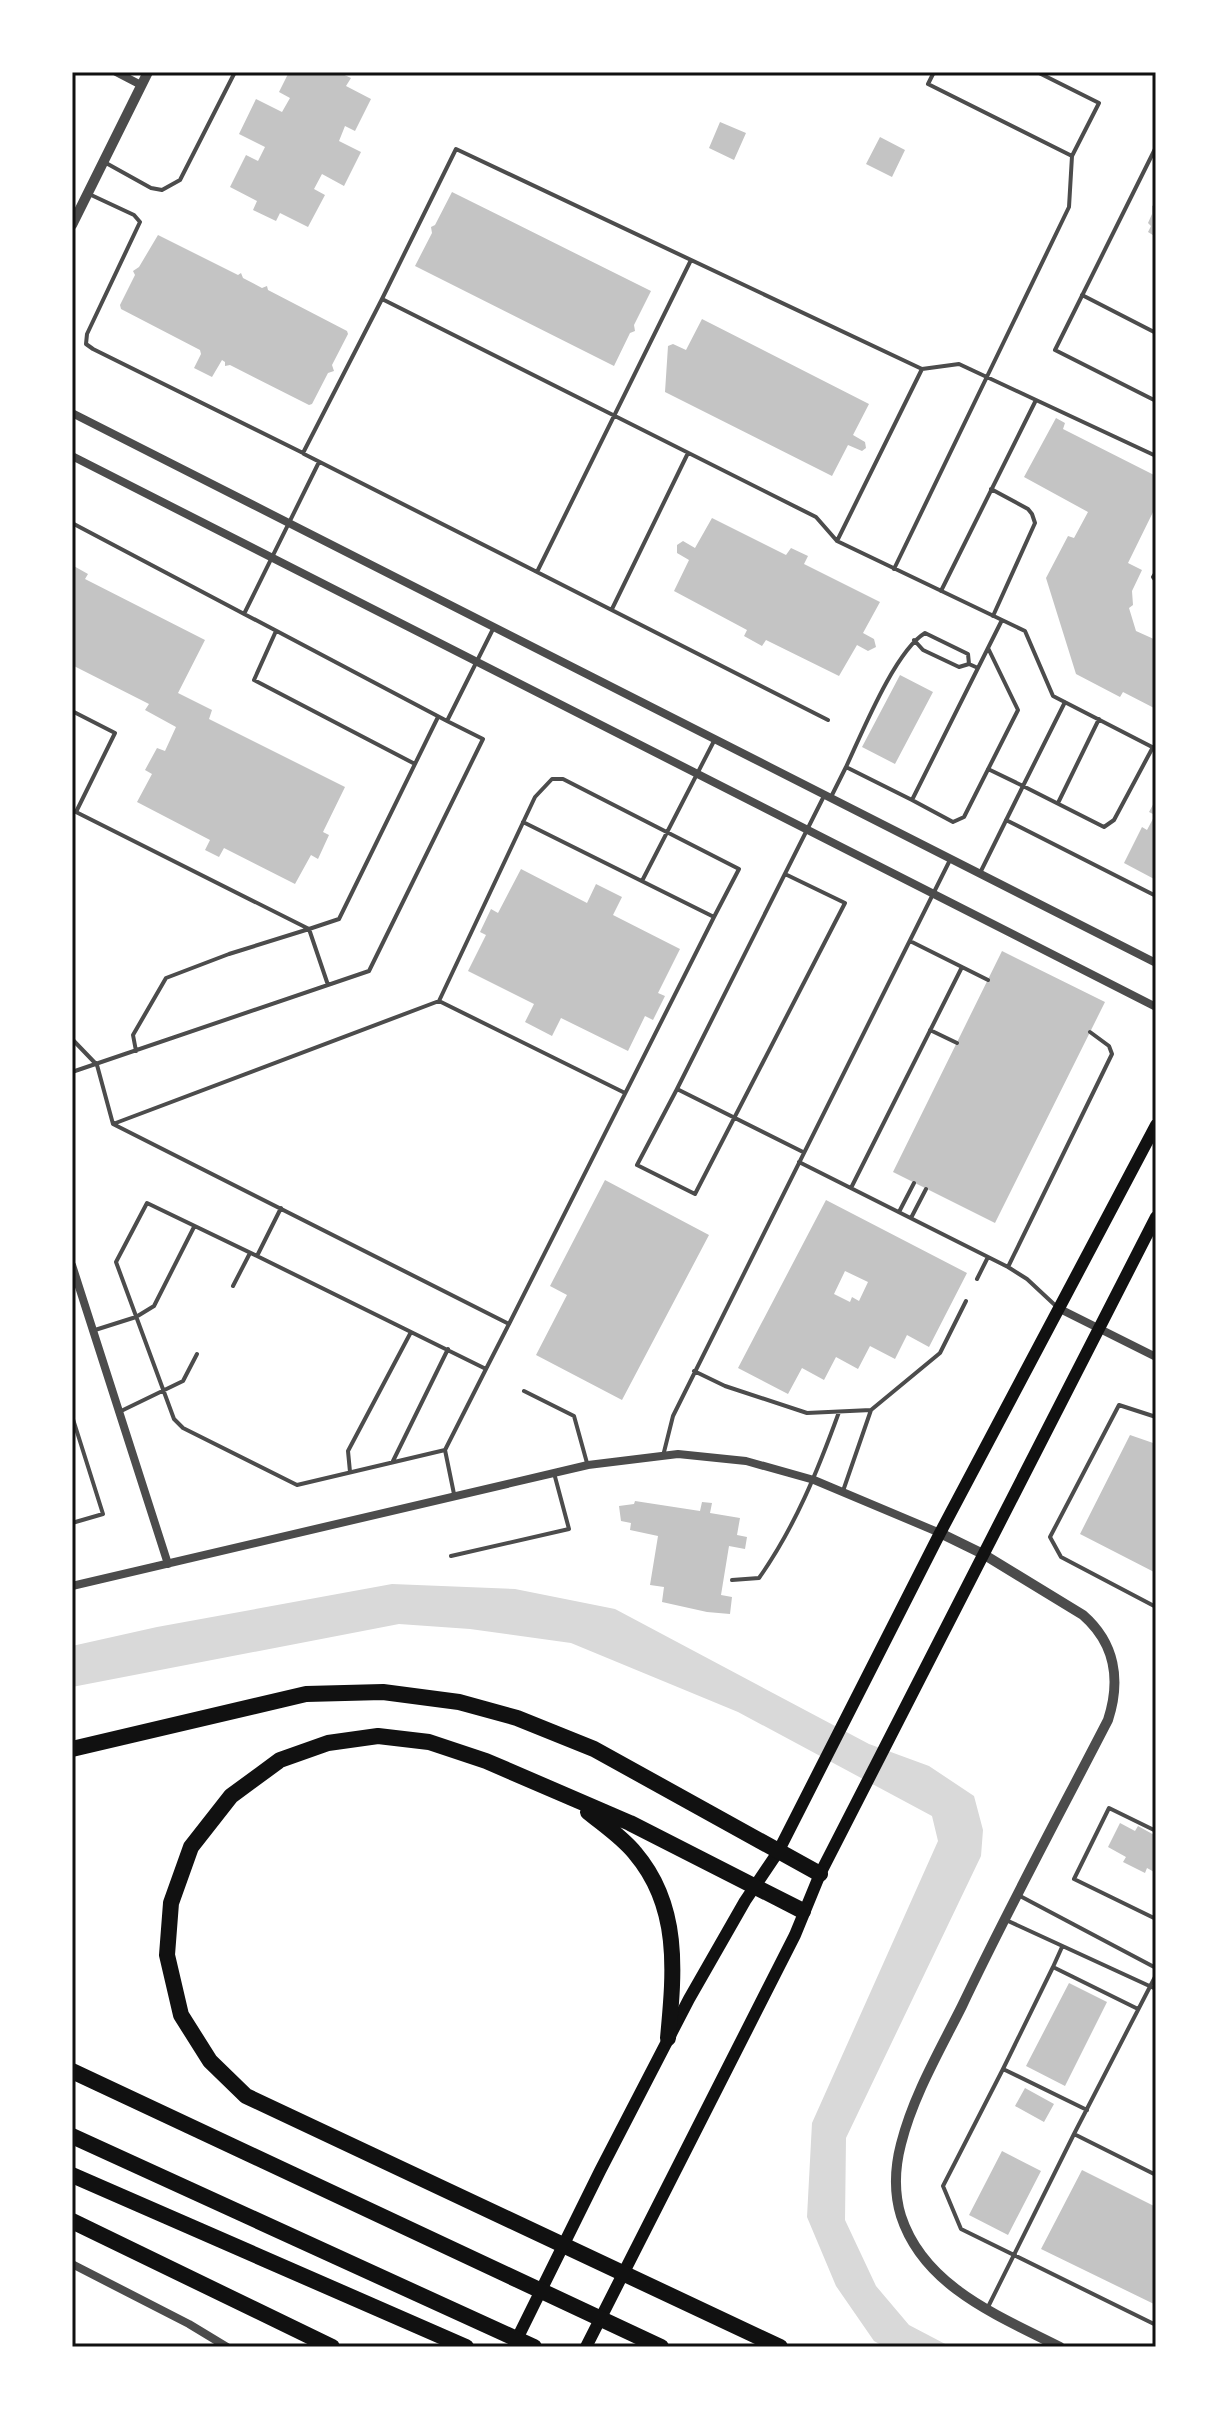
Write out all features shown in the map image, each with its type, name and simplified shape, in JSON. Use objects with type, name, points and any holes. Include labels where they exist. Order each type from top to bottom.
[{"type":"highway","points":[[72,1749],[306,1694],[383,1692],[459,1702],[517,1718],[594,1749],[820,1874]]},
{"type":"highway","points":[[780,2347],[246,2096],[210,2061],[181,2015],[167,1955],[171,1903],[191,1847],[231,1796],[280,1760],[328,1743],[378,1736],[429,1742],[486,1761],[630,1823],[803,1911]]},
{"type":"highway","points":[[575,1801],[633,1850],[658,1890],[670,1925],[674,1956],[668,2038]]},
{"type":"highway","points":[[72,2071],[655,2344]]},
{"type":"highway","points":[[72,2136],[534,2347]]},
{"type":"highway","points":[[72,2175],[466,2347]]},
{"type":"highway","points":[[72,2221],[332,2347]]},
{"type":"main road","points":[[513,2347],[668,2038],[755,1886],[778,1852],[940,1533],[1156,1125]]},
{"type":"main road","points":[[586,2347],[795,1935],[820,1874],[1156,1217]]},
{"type":"street","points":[[116,72],[141,85]]},
{"type":"street","points":[[72,225],[148,72]]},
{"type":"street","points":[[72,413],[1156,963]]},
{"type":"street","points":[[72,456],[1156,1007]]},
{"type":"street","points":[[72,1265],[168,1564]]},
{"type":"street","points":[[1060,1309],[1156,1357]]},
{"type":"street","points":[[72,1586],[588,1465],[678,1454],[746,1461],[843,1491],[983,1554],[1083,1615],[1096,1626],[1114,1658],[1115,1700],[1108,1720],[1004,1919],[912,2111],[901,2146],[895,2184],[901,2217],[920,2252],[938,2276],[965,2297],[1060,2347]]},
{"type":"street","points":[[72,2264],[227,2347]]},
{"type":"lane","points":[[104,162],[151,188],[162,190],[180,180],[235,72]]},
{"type":"lane","points":[[934,72],[928,84],[1072,156]]},
{"type":"lane","points":[[894,569],[1069,207],[1072,156],[1099,103],[1037,72]]},
{"type":"lane","points":[[1156,147],[1055,350],[1156,401]]},
{"type":"lane","points":[[303,453],[456,149],[922,369],[959,364],[1156,456]]},
{"type":"lane","points":[[88,194],[134,215],[140,222],[87,334],[86,344],[828,720]]},
{"type":"lane","points":[[537,572],[691,260]]},
{"type":"lane","points":[[1082,295],[1156,333]]},
{"type":"lane","points":[[382,299],[816,517],[837,541],[1025,631],[1053,696],[1154,748],[1110,825],[1104,827],[988,769]]},
{"type":"lane","points":[[837,541],[922,369]]},
{"type":"lane","points":[[941,591],[1036,400]]},
{"type":"lane","points":[[611,610],[688,453]]},
{"type":"lane","points":[[244,614],[320,462]]},
{"type":"lane","points":[[991,489],[1028,509],[1035,523],[993,616]]},
{"type":"lane","points":[[72,523],[483,739],[369,971],[72,1072]]},
{"type":"lane","points":[[1156,572],[1153,577],[1156,581]]},
{"type":"lane","points":[[912,800],[1002,620]]},
{"type":"lane","points":[[447,721],[494,626]]},
{"type":"lane","points":[[276,631],[254,680],[415,764]]},
{"type":"lane","points":[[785,874],[845,903],[695,1194],[637,1165],[807,830],[846,767],[881,693],[914,640],[925,633],[968,654],[969,664]]},
{"type":"lane","points":[[914,640],[923,650],[959,667],[969,664],[978,668]]},
{"type":"lane","points":[[846,767],[953,822],[964,817],[1018,710],[988,648]]},
{"type":"lane","points":[[980,873],[1065,702]]},
{"type":"lane","points":[[72,711],[115,733],[74,811],[309,929],[328,985]]},
{"type":"lane","points":[[136,1051],[133,1035],[166,978],[339,919],[438,717]]},
{"type":"lane","points":[[1057,804],[1099,719]]},
{"type":"lane","points":[[642,881],[715,738]]},
{"type":"lane","points":[[113,1124],[439,1001],[522,822],[543,786],[552,779],[563,779],[739,869],[445,1450],[454,1497]]},
{"type":"lane","points":[[1006,820],[1156,896]]},
{"type":"lane","points":[[522,822],[714,917]]},
{"type":"lane","points":[[663,1456],[673,1416],[694,1371],[952,858]]},
{"type":"lane","points":[[910,941],[988,980]]},
{"type":"lane","points":[[851,1188],[962,967]]},
{"type":"lane","points":[[439,1001],[625,1093]]},
{"type":"lane","points":[[930,1030],[957,1043]]},
{"type":"lane","points":[[1008,1267],[1112,1054],[1109,1046],[1090,1032]]},
{"type":"lane","points":[[72,1039],[97,1065],[113,1124],[509,1324]]},
{"type":"lane","points":[[677,1089],[803,1152]]},
{"type":"lane","points":[[799,1162],[1008,1267],[1027,1279],[1060,1309]]},
{"type":"lane","points":[[899,1212],[914,1183]]},
{"type":"lane","points":[[911,1218],[926,1189]]},
{"type":"lane","points":[[445,1450],[297,1485],[183,1428],[174,1419],[116,1262],[147,1203],[486,1369]]},
{"type":"lane","points":[[257,1256],[281,1208]]},
{"type":"lane","points":[[93,1331],[136,1317],[154,1306],[194,1227]]},
{"type":"lane","points":[[233,1286],[250,1253]]},
{"type":"lane","points":[[977,1279],[988,1257]]},
{"type":"lane","points":[[843,1491],[871,1410],[940,1353],[966,1301]]},
{"type":"lane","points":[[350,1472],[348,1451],[411,1332]]},
{"type":"lane","points":[[393,1461],[448,1349]]},
{"type":"lane","points":[[119,1412],[183,1381],[197,1354]]},
{"type":"lane","points":[[694,1371],[725,1386],[807,1413],[871,1410]]},
{"type":"lane","points":[[524,1391],[574,1416],[588,1465]]},
{"type":"lane","points":[[1156,1417],[1119,1405],[1050,1537],[1061,1557],[1156,1607]]},
{"type":"lane","points":[[732,1580],[759,1578],[814,1480],[839,1412]]},
{"type":"lane","points":[[72,1523],[103,1514],[73,1420]]},
{"type":"lane","points":[[451,1556],[569,1529],[554,1473]]},
{"type":"lane","points":[[1156,1831],[1109,1808],[1074,1879],[1156,1919]]},
{"type":"lane","points":[[1017,1895],[1156,1968]]},
{"type":"lane","points":[[1004,1919],[1153,1988]]},
{"type":"lane","points":[[1062,1947],[943,2186],[961,2229],[1156,2325]]},
{"type":"lane","points":[[1053,1967],[1138,2009]]},
{"type":"lane","points":[[987,2309],[1138,2009],[1153,1988],[1156,1975]]},
{"type":"lane","points":[[1003,2069],[1087,2110]]},
{"type":"lane","points":[[1074,2134],[1156,2175]]},
{"type":"shaded area","points":[[392,1584],[515,1589],[615,1609],[869,1744],[929,1766],[974,1796],[983,1830],[981,1856],[846,2138],[845,2220],[876,2286],[909,2325],[951,2347],[885,2347],[874,2341],[836,2286],[807,2217],[812,2123],[938,1841],[932,1816],[738,1712],[571,1643],[470,1629],[399,1624],[72,1687],[72,1646],[157,1627]]},
{"type":"building","points":[[289,72],[338,72],[351,78],[346,86],[371,99],[355,131],[345,126],[339,141],[361,152],[344,186],[322,174],[314,189],[325,195],[308,227],[280,213],[276,221],[253,210],[257,201],[230,187],[246,155],[258,161],[265,147],[239,134],[256,99],[282,112],[290,98],[279,92]]},
{"type":"building","points":[[720,122],[746,133],[734,160],[709,148]]},
{"type":"building","points":[[880,137],[905,150],[892,177],[866,164]]},
{"type":"building","points":[[452,192],[651,291],[634,325],[635,331],[630,333],[614,366],[415,266],[432,233],[431,227],[435,225]]},
{"type":"building","points":[[1156,204],[1156,237],[1148,232],[1151,226],[1148,223],[1152,206]]},
{"type":"building","points":[[158,235],[238,275],[241,273],[243,278],[262,288],[267,286],[268,290],[347,331],[332,365],[334,371],[328,373],[312,404],[230,365],[225,366],[222,360],[212,377],[194,368],[200,350],[121,309],[120,305],[135,275],[133,271],[139,267]]},
{"type":"building","points":[[702,319],[869,404],[853,435],[865,442],[866,448],[862,451],[848,445],[832,476],[665,392],[668,346],[673,344],[686,350]]},
{"type":"building","points":[[1056,418],[1065,423],[1063,429],[1156,476],[1156,506],[1128,563],[1142,570],[1132,591],[1133,605],[1129,608],[1136,631],[1156,640],[1156,709],[1123,692],[1120,697],[1076,674],[1046,578],[1068,536],[1074,538],[1088,512],[1024,477]]},
{"type":"building","points":[[712,518],[786,555],[791,548],[808,556],[804,564],[880,602],[863,633],[874,639],[876,647],[868,651],[857,645],[839,676],[766,640],[762,646],[744,636],[747,630],[674,591],[689,560],[677,553],[677,545],[683,541],[695,548]]},
{"type":"building","points":[[72,565],[88,574],[85,579],[205,640],[178,693],[212,710],[209,719],[345,787],[323,832],[329,835],[318,859],[311,855],[295,884],[224,848],[219,857],[205,850],[210,840],[137,802],[152,774],[145,770],[157,748],[165,751],[176,727],[145,710],[149,704],[72,665]]},
{"type":"building","points":[[900,675],[933,692],[895,764],[862,747]]},
{"type":"building","points":[[1156,799],[1156,880],[1124,863],[1142,827],[1147,830],[1155,815],[1149,812]]},
{"type":"building","points":[[521,869],[587,903],[596,884],[622,897],[613,915],[680,949],[658,993],[665,996],[653,1020],[645,1016],[628,1051],[561,1018],[552,1036],[525,1022],[534,1004],[468,971],[486,935],[480,932],[491,909],[498,913]]},
{"type":"building","points":[[1002,951],[1105,1002],[995,1223],[893,1172]]},
{"type":"building","points":[[605,1180],[709,1235],[622,1400],[536,1355],[567,1295],[550,1286]]},
{"type":"building","points":[[826,1200],[967,1273],[929,1347],[907,1335],[895,1359],[870,1346],[858,1369],[836,1357],[824,1380],[802,1368],[788,1394],[738,1368]],"holes":[[[845,1271],[868,1282],[859,1301],[852,1297],[850,1302],[834,1294]]]},
{"type":"building","points":[[1130,1435],[1156,1444],[1156,1573],[1080,1534]]},
{"type":"building","points":[[635,1501],[700,1511],[702,1502],[712,1503],[710,1513],[740,1518],[737,1535],[747,1537],[745,1549],[729,1546],[721,1595],[732,1597],[730,1614],[662,1602],[664,1587],[650,1585],[658,1536],[630,1530],[631,1523],[621,1521],[619,1506],[634,1504]]},
{"type":"building","points":[[1120,1823],[1135,1831],[1138,1826],[1156,1836],[1156,1873],[1147,1868],[1145,1873],[1123,1862],[1126,1857],[1108,1847]]},
{"type":"building","points":[[1069,1983],[1107,2002],[1065,2086],[1026,2066]]},
{"type":"building","points":[[1025,2088],[1054,2104],[1044,2122],[1015,2106]]},
{"type":"building","points":[[1002,2151],[1041,2171],[1008,2235],[969,2215]]},
{"type":"building","points":[[1082,2170],[1156,2207],[1156,2305],[1041,2249]]}]
